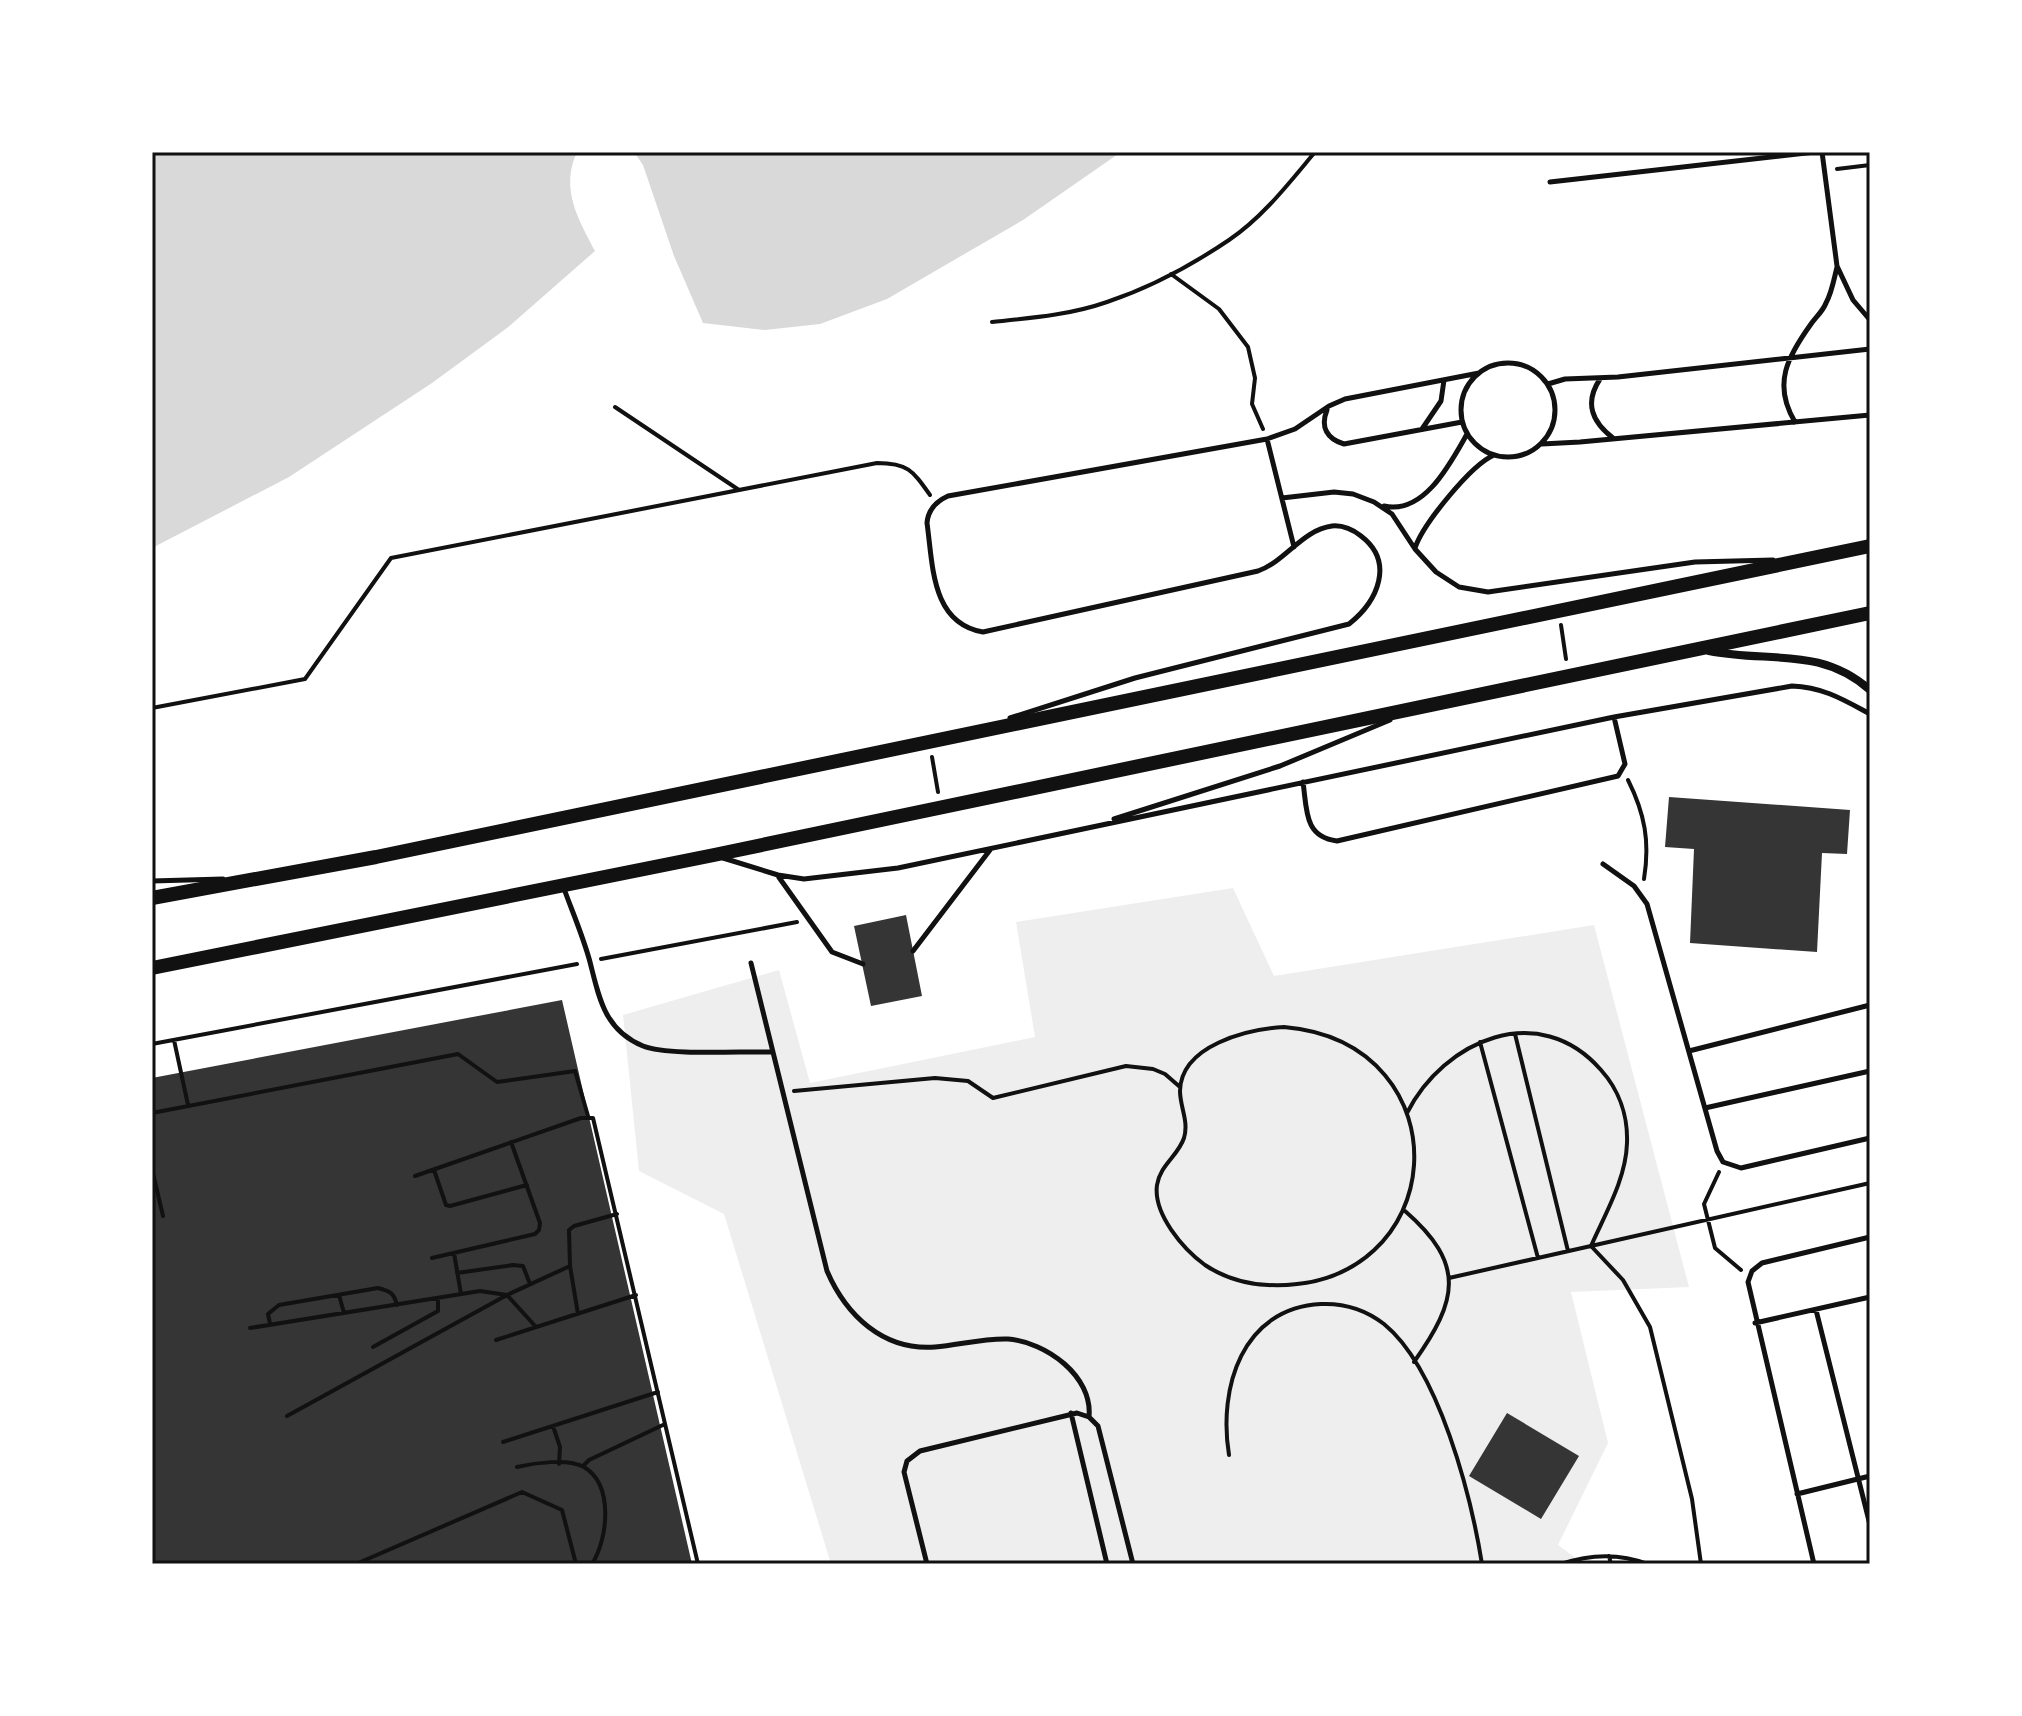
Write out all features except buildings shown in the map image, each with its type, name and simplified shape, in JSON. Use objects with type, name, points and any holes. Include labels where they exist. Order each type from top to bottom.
[{"type":"main road","points":[[152,898],[376,857],[1870,546]]},
{"type":"main road","points":[[152,968],[714,855],[1870,613]]},
{"type":"street","points":[[1704,649],[1743,656],[1814,660],[1844,671],[1870,690]]},
{"type":"lane","points":[[1550,182],[1815,152]]},
{"type":"lane","points":[[1822,152],[1837,266],[1853,300],[1870,320]]},
{"type":"lane","points":[[1795,422],[1784,401],[1786,366],[1826,304],[1837,266]]},
{"type":"lane","points":[[1548,384],[1565,379],[1600,378],[1870,349]]},
{"type":"lane","points":[[967,733],[1135,678],[1349,624],[1368,606],[1379,584],[1380,561],[1357,533],[1336,526],[1316,531],[1282,559],[1258,571],[983,632],[959,625],[940,600],[927,523],[937,503],[948,496],[1267,439],[1295,429],[1345,399],[1479,373],[1493,365],[1508,362],[1538,372],[1554,396],[1555,421],[1542,444]]},
{"type":"lane","points":[[1479,373],[1463,395],[1462,422],[1475,444],[1494,455],[1520,456],[1542,444],[1870,415]]},
{"type":"lane","points":[[1600,378],[1591,395],[1592,414],[1596,423],[1613,439]]},
{"type":"lane","points":[[1421,429],[1441,401],[1444,380]]},
{"type":"lane","points":[[1329,406],[1325,414],[1325,429],[1335,441],[1344,444],[1462,422]]},
{"type":"lane","points":[[1282,498],[1344,493],[1384,506],[1404,507],[1421,499],[1457,453],[1467,434]]},
{"type":"lane","points":[[1267,439],[1294,547]]},
{"type":"lane","points":[[1415,549],[1430,519],[1481,462],[1494,455]]},
{"type":"lane","points":[[1384,506],[1415,549],[1447,580],[1473,591],[1488,592],[1695,562],[1814,559]]},
{"type":"lane","points":[[714,855],[778,875],[804,879],[882,870],[1614,717],[1792,686],[1830,692],[1870,714]]},
{"type":"lane","points":[[1086,828],[1280,766],[1418,708]]},
{"type":"lane","points":[[1303,782],[1309,821],[1315,832],[1323,839],[1337,841],[1607,781],[1618,776],[1625,764],[1614,717]]},
{"type":"lane","points":[[913,951],[991,848]]},
{"type":"lane","points":[[1603,864],[1641,893],[1647,904],[1717,1151],[1723,1162],[1741,1168],[1870,1138]]},
{"type":"lane","points":[[778,875],[832,952],[863,964]]},
{"type":"lane","points":[[152,881],[195,878],[248,880]]},
{"type":"lane","points":[[563,886],[589,961],[596,996],[606,1015],[624,1035],[644,1046],[673,1050],[772,1052]]},
{"type":"lane","points":[[751,963],[827,1271],[836,1293],[866,1327],[909,1345],[932,1347],[1013,1339],[1048,1352],[1076,1376],[1086,1391],[1091,1405],[1089,1417]]},
{"type":"lane","points":[[1689,1051],[1870,1005]]},
{"type":"lane","points":[[1705,1108],[1870,1071]]},
{"type":"lane","points":[[1814,1564],[1747,1288],[1749,1277],[1762,1263],[1870,1237]]},
{"type":"lane","points":[[1755,1323],[1870,1297]]},
{"type":"lane","points":[[1816,1310],[1870,1525]]},
{"type":"lane","points":[[1071,1413],[1107,1564]]},
{"type":"lane","points":[[927,1564],[904,1472],[910,1457],[920,1451],[1071,1413],[1089,1417],[1100,1432],[1133,1564]]},
{"type":"lane","points":[[1797,1494],[1870,1476]]},
{"type":"path","points":[[992,322],[1047,317],[1107,302],[1171,274],[1230,239],[1279,196],[1315,152]]},
{"type":"path","points":[[1824,170],[1870,165]]},
{"type":"path","points":[[1171,274],[1219,309],[1248,347],[1255,378],[1252,404],[1267,439]]},
{"type":"path","points":[[615,407],[739,490]]},
{"type":"path","points":[[152,708],[305,679],[391,558],[877,463],[896,463],[912,471],[937,503]]},
{"type":"path","points":[[1559,612],[1569,678]]},
{"type":"path","points":[[930,741],[940,806]]},
{"type":"path","points":[[1623,771],[1637,799],[1649,849],[1641,893]]},
{"type":"path","points":[[152,1044],[807,920]]},
{"type":"path","points":[[1264,1028],[1304,1028],[1342,1041],[1374,1064],[1387,1078],[1407,1113],[1414,1142],[1414,1172],[1405,1211],[1393,1229],[1363,1258],[1326,1277],[1295,1284],[1264,1285],[1223,1275],[1189,1250],[1173,1230],[1158,1202],[1159,1176],[1179,1149],[1186,1129],[1180,1087],[1186,1069],[1192,1061],[1226,1039],[1264,1028]]},
{"type":"path","points":[[1515,1034],[1568,1251]]},
{"type":"path","points":[[1407,1113],[1420,1090],[1437,1070],[1480,1042],[1515,1034],[1550,1037],[1582,1053],[1607,1077],[1623,1108],[1626,1125],[1625,1160],[1591,1246]]},
{"type":"path","points":[[174,1040],[188,1105]]},
{"type":"path","points":[[1480,1042],[1538,1258]]},
{"type":"path","points":[[152,1113],[458,1054],[497,1082],[575,1071],[588,1116]]},
{"type":"path","points":[[786,1085],[797,1092],[935,1078],[968,1081],[993,1098],[1126,1066],[1153,1069],[1165,1074],[1180,1087]]},
{"type":"path","points":[[415,1176],[588,1116],[593,1118],[698,1564]]},
{"type":"path","points":[[432,1258],[535,1234],[540,1223],[511,1142]]},
{"type":"path","points":[[1723,1162],[1704,1204],[1715,1248],[1749,1277]]},
{"type":"path","points":[[152,1169],[163,1216]]},
{"type":"path","points":[[434,1170],[446,1205],[450,1206],[527,1185]]},
{"type":"path","points":[[1449,1278],[1870,1183]]},
{"type":"path","points":[[1405,1211],[1433,1238],[1441,1251],[1449,1278],[1445,1309],[1432,1336],[1414,1362]]},
{"type":"path","points":[[578,1314],[570,1266],[569,1230],[617,1214]]},
{"type":"path","points":[[1591,1246],[1623,1280],[1650,1327],[1692,1499],[1701,1564]]},
{"type":"path","points":[[454,1253],[461,1294]]},
{"type":"path","points":[[457,1273],[523,1266],[530,1284]]},
{"type":"path","points":[[287,1416],[507,1295],[570,1266]]},
{"type":"path","points":[[270,1325],[268,1314],[279,1305],[378,1288],[394,1295],[397,1305]]},
{"type":"path","points":[[250,1328],[480,1291],[507,1295],[536,1327]]},
{"type":"path","points":[[339,1295],[344,1313]]},
{"type":"path","points":[[496,1340],[636,1295]]},
{"type":"path","points":[[373,1347],[438,1311],[438,1298]]},
{"type":"path","points":[[1229,1455],[1226,1419],[1231,1383],[1255,1335],[1282,1314],[1313,1304],[1358,1310],[1385,1325],[1414,1362],[1435,1401],[1458,1460],[1482,1564]]},
{"type":"path","points":[[503,1442],[658,1392]]},
{"type":"path","points":[[583,1466],[589,1460],[665,1424]]},
{"type":"path","points":[[553,1426],[560,1447],[559,1464]]},
{"type":"path","points":[[517,1467],[544,1460],[583,1466],[592,1475],[606,1506],[602,1540],[592,1564]]},
{"type":"path","points":[[356,1564],[522,1492],[562,1510],[576,1564]]},
{"type":"path","points":[[1609,1556],[1611,1564]]},
{"type":"path","points":[[1561,1564],[1609,1556],[1648,1564]]},
{"type":"shaded area","points":[[152,152],[577,152],[570,178],[573,203],[595,251],[507,328],[432,383],[289,477],[152,548]]},
{"type":"shaded area","points":[[634,152],[1121,152],[1023,220],[887,299],[820,324],[765,330],[703,323],[674,256],[643,165]]},
{"type":"shaded area","points":[[1233,888],[1274,976],[1594,925],[1689,1287],[1571,1292],[1608,1443],[1558,1545],[1584,1564],[831,1564],[724,1214],[639,1171],[623,1015],[779,970],[810,1083],[1035,1037],[1016,922]]}]
